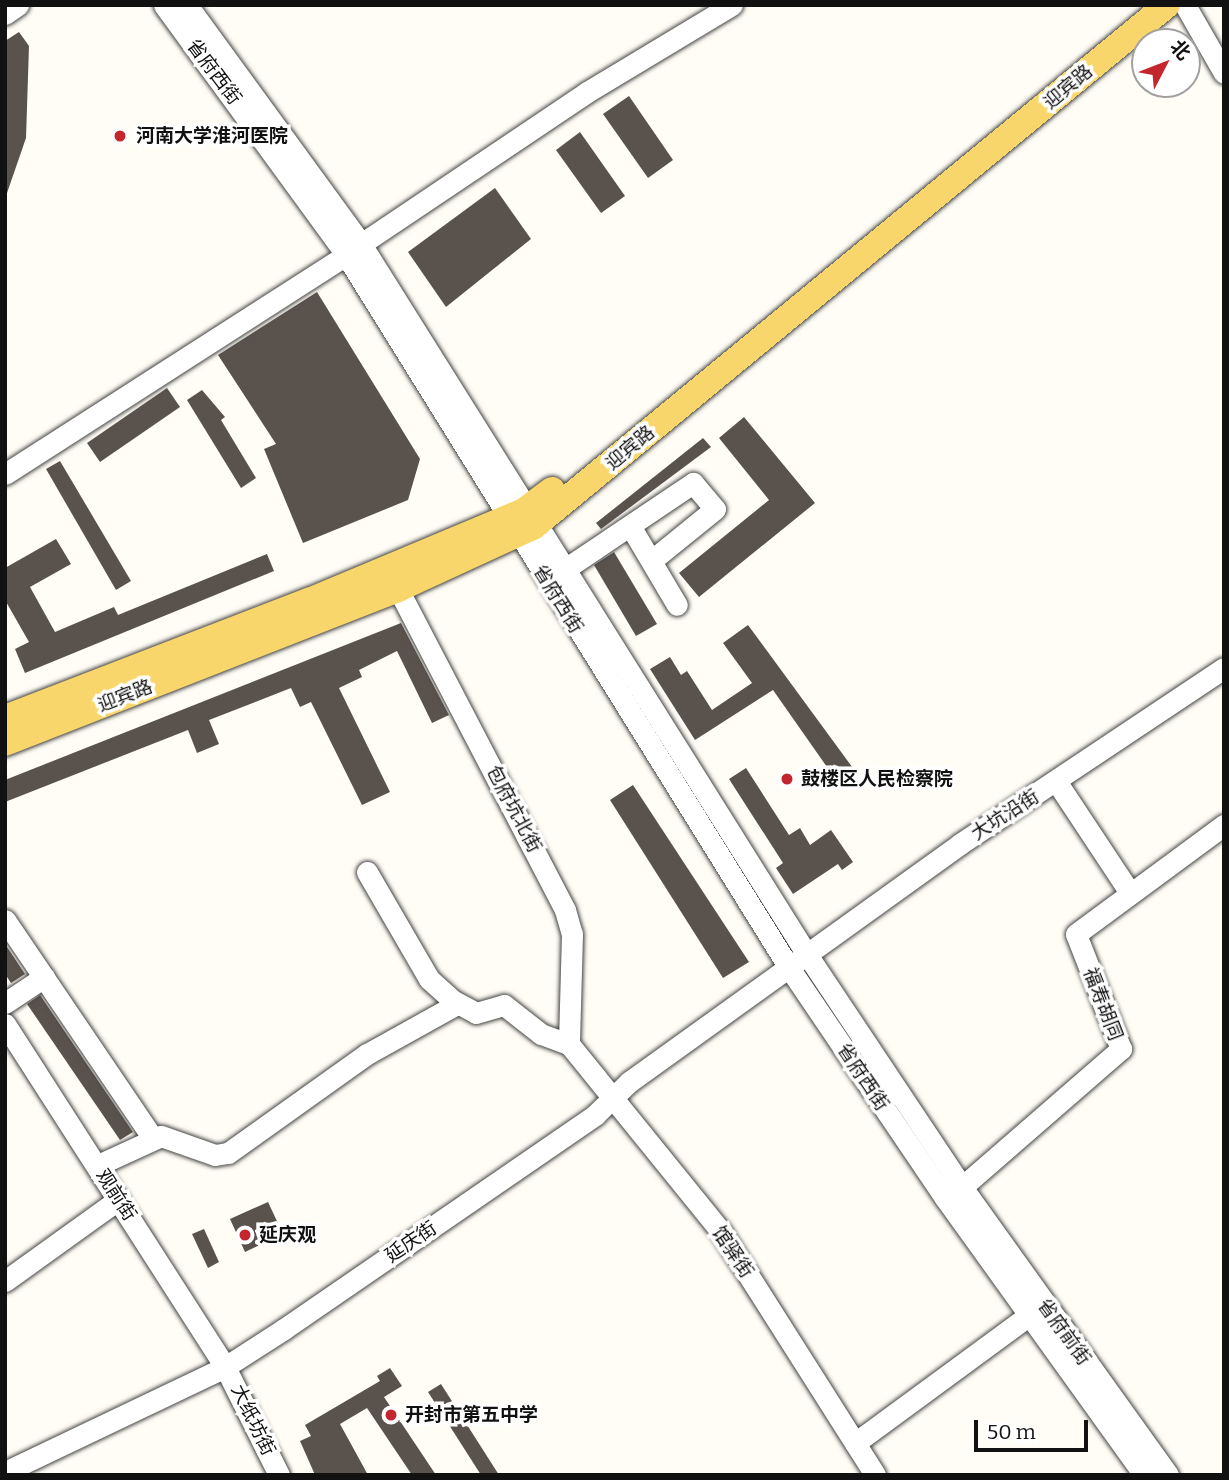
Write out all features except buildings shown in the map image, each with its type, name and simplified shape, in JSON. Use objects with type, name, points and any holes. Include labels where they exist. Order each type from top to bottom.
[{"type":"main road","name":"迎宾路","points":[[5,718],[521,523],[1139,5]]},
{"type":"main road","name":"迎宾路","points":[[5,743],[398,589],[521,523],[1167,5]]},
{"type":"street","points":[[5,14],[18,5]]},
{"type":"street","name":"省府西街","points":[[164,5],[354,249]]},
{"type":"street","name":"省府西街","points":[[187,5],[354,249],[521,523],[797,960],[953,1192]]},
{"type":"street","points":[[5,474],[354,249],[587,92],[732,5]]},
{"type":"street","points":[[1185,5],[1224,73]]},
{"type":"street","points":[[562,570],[632,529],[693,483],[715,509],[651,561]]},
{"type":"street","name":"省府西街","points":[[521,523],[562,570],[797,960]]},
{"type":"street","points":[[632,529],[677,606]]},
{"type":"street","name":"包府坑北街","points":[[398,589],[565,911],[572,934],[569,1044]]},
{"type":"street","name":"大坑沿街","points":[[797,960],[1224,667]]},
{"type":"street","points":[[1056,782],[1130,893]]},
{"type":"street","name":"福寿胡同","points":[[953,1192],[1121,1049],[1076,934],[1224,825]]},
{"type":"street","points":[[367,872],[429,979],[457,1004],[476,1013],[504,1005],[541,1034],[569,1044]]},
{"type":"street","points":[[5,920],[152,1137]]},
{"type":"street","name":"延庆街","points":[[5,1472],[225,1367],[611,1100],[797,960]]},
{"type":"street","points":[[5,1003],[44,978]]},
{"type":"street","points":[[97,1166],[152,1137],[228,1153],[367,1054],[457,1004]]},
{"type":"street","name":"观前街","points":[[5,1024],[225,1367]]},
{"type":"street","name":"馆驿街","points":[[569,1044],[611,1100],[721,1232],[875,1475]]},
{"type":"street","name":"省府前街","points":[[953,1192],[1028,1315],[1144,1475]]},
{"type":"street","name":"省府前街","points":[[953,1192],[1168,1475]]},
{"type":"street","points":[[5,1281],[119,1199]]},
{"type":"street","points":[[855,1443],[1028,1315]]},
{"type":"street","name":"大纸坊街","points":[[225,1367],[279,1475]]},
{"type":"place","name":"河南大学淮河医院","points":[[120,136]]},
{"type":"place","name":"鼓楼区人民检察院","points":[[787,779]]},
{"type":"place","name":"延庆观","points":[[245,1235]]},
{"type":"place","name":"开封市第五中学","points":[[391,1415]]}]
